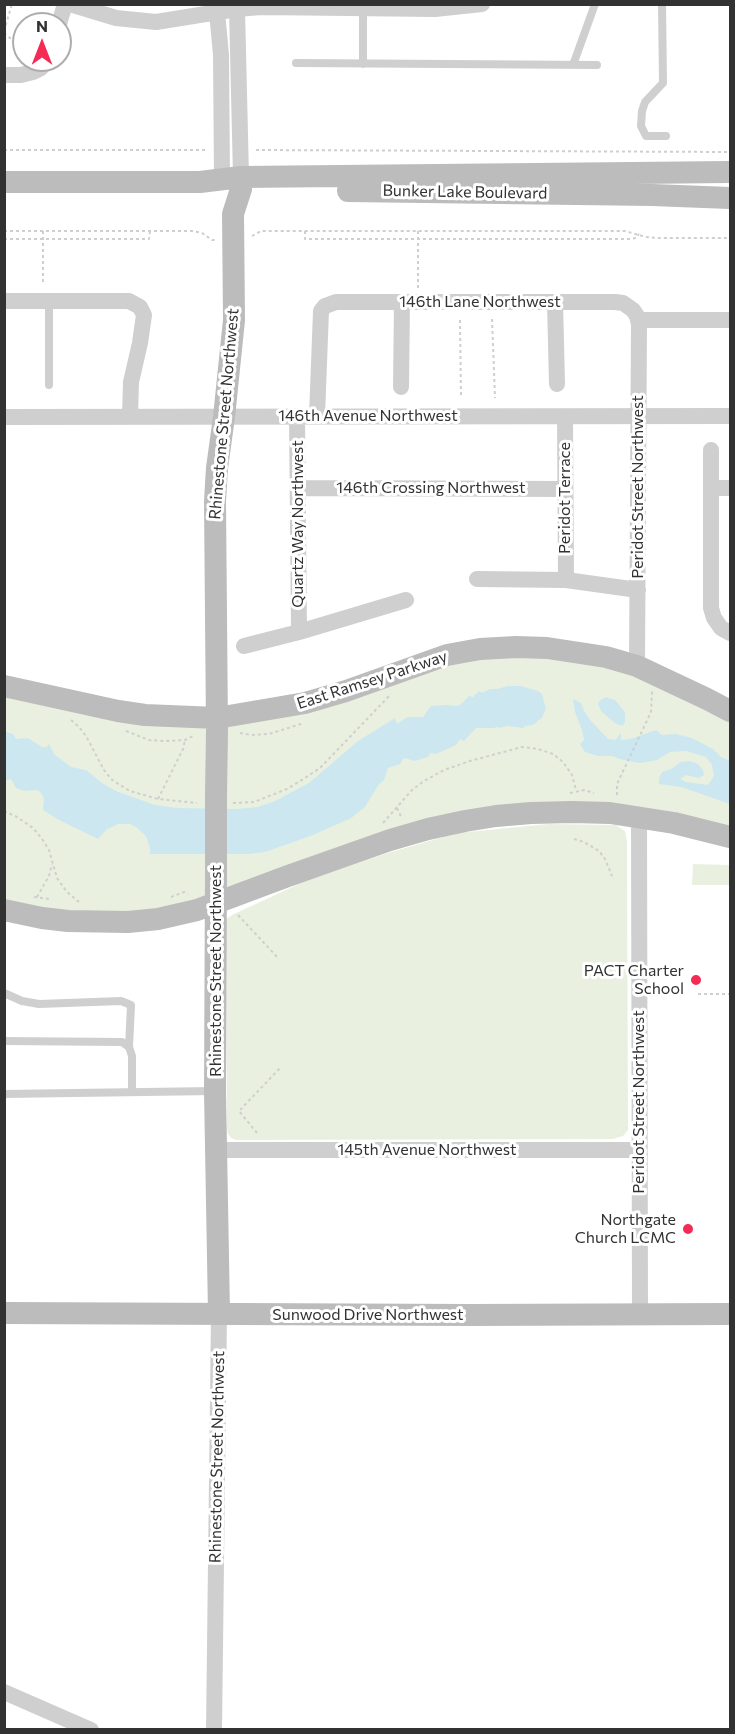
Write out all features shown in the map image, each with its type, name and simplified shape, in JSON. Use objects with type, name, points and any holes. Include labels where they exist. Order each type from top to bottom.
[{"type":"street","points":[[68,4],[116,18],[142,22],[261,7],[453,7],[482,4]]},
{"type":"street","name":"Rhinestone Street Northwest","points":[[225,183],[237,9]]},
{"type":"street","name":"Rhinestone Street Northwest","points":[[214,1730],[219,1313],[215,1091],[226,908],[216,870],[215,501],[234,320],[233,214],[225,183],[221,55],[217,12]]},
{"type":"street","points":[[4,75],[33,72]]},
{"type":"street","name":"Bunker Lake Boulevard","points":[[225,183],[730,172]]},
{"type":"street","name":"Bunker Lake Boulevard","points":[[4,182],[225,183],[730,198]]},
{"type":"street","points":[[4,301],[129,301],[140,307],[144,315],[131,382],[130,417]]},
{"type":"street","name":"146th Lane Northwest","points":[[317,416],[321,311],[325,306],[336,302],[615,302],[623,303],[635,315],[730,320]]},
{"type":"street","points":[[401,387],[410,302]]},
{"type":"street","points":[[555,302],[557,384]]},
{"type":"street","name":"Peridot Street Northwest","points":[[635,315],[639,417],[638,590],[646,670]]},
{"type":"street","name":"Quartz Way Northwest","points":[[297,416],[299,632]]},
{"type":"street","name":"146th Avenue Northwest","points":[[4,417],[730,416]]},
{"type":"street","name":"Peridot Terrace","points":[[566,417],[566,580]]},
{"type":"street","points":[[711,450],[711,608],[714,618],[730,633]]},
{"type":"street","name":"146th Crossing Northwest","points":[[298,488],[565,489]]},
{"type":"street","points":[[711,488],[730,488]]},
{"type":"street","points":[[477,579],[566,580],[638,590]]},
{"type":"street","points":[[244,646],[406,600]]},
{"type":"street","name":"East Ramsey Parkway","points":[[4,686],[118,711],[145,715],[217,718],[305,703],[447,655],[480,649],[547,648],[606,657],[646,670],[730,711]]},
{"type":"street","points":[[4,909],[42,918],[68,921],[128,922],[197,910],[226,908],[390,840],[465,820],[531,813],[572,812],[631,816],[674,823],[730,837]]},
{"type":"street","name":"Peridot Street Northwest","points":[[631,816],[640,907],[640,1315]]},
{"type":"street","name":"145th Avenue Northwest","points":[[215,1150],[639,1150]]},
{"type":"street","name":"Sunwood Drive Northwest","points":[[4,1313],[470,1316],[730,1314]]},
{"type":"street","points":[[4,1692],[91,1730]]},
{"type":"lane","points":[[573,65],[596,4]]},
{"type":"lane","points":[[662,4],[663,83],[645,102],[641,126],[646,136],[666,136]]},
{"type":"lane","points":[[363,8],[363,64]]},
{"type":"lane","points":[[296,63],[597,65]]},
{"type":"lane","points":[[45,301],[49,385]]},
{"type":"lane","points":[[4,993],[22,1001],[39,1004],[121,1001],[131,1005],[129,1047],[132,1056],[132,1092]]},
{"type":"lane","points":[[4,1041],[122,1042],[129,1047]]},
{"type":"lane","points":[[4,1094],[215,1091]]},
{"type":"path","points":[[4,32],[12,4]]},
{"type":"path","points":[[4,150],[209,150]]},
{"type":"path","points":[[250,150],[730,152]]},
{"type":"path","points":[[4,231],[194,231],[212,240],[248,240],[261,231],[625,231],[658,238],[730,238]]},
{"type":"path","points":[[43,231],[45,301]]},
{"type":"path","points":[[4,239],[149,239],[150,231]]},
{"type":"path","points":[[305,231],[305,239],[630,239],[636,238],[639,234]]},
{"type":"path","points":[[410,302],[418,231]]},
{"type":"path","points":[[492,319],[495,398]]},
{"type":"path","points":[[460,320],[460,398]]},
{"type":"path","points":[[631,816],[616,789],[651,712],[652,699],[646,670]]},
{"type":"path","points":[[71,720],[86,736],[111,779],[130,791],[158,799],[254,802],[287,789],[321,768],[396,688]]},
{"type":"path","points":[[158,799],[183,749],[185,740]]},
{"type":"path","points":[[378,831],[383,822],[412,790],[424,781],[444,770],[522,747],[553,754],[572,775],[576,790]]},
{"type":"path","points":[[397,808],[403,825]]},
{"type":"path","points":[[4,811],[33,828],[42,839],[49,850],[57,878],[79,903]]},
{"type":"path","points":[[574,839],[598,851],[606,859],[612,876]]},
{"type":"path","points":[[37,897],[49,876],[52,864]]},
{"type":"path","points":[[226,908],[240,917],[279,959]]},
{"type":"path","points":[[698,994],[730,994]]},
{"type":"path","points":[[257,1133],[239,1112],[281,1067]]},
{"type":"green space","points":[[489,655],[606,663],[730,719],[730,831],[546,808],[194,905],[102,918],[5,903],[4,694],[146,722]]},
{"type":"green space","points":[[548,824],[616,825],[625,831],[627,841],[628,1130],[623,1136],[613,1139],[236,1140],[231,1138],[227,1128],[226,919],[303,882],[381,855],[457,833]]},
{"type":"green space","points":[[693,864],[730,865],[730,885],[692,885]]},
{"type":"water","points":[[508,686],[521,686],[542,694],[546,709],[541,719],[523,728],[507,726],[476,728],[464,741],[460,739],[456,745],[436,754],[430,753],[428,757],[415,761],[404,758],[400,764],[388,768],[384,780],[365,807],[351,818],[313,835],[265,852],[150,854],[146,836],[136,827],[130,824],[118,824],[106,830],[98,839],[43,810],[44,799],[39,791],[21,790],[16,788],[11,779],[5,781],[5,732],[13,734],[16,739],[28,738],[42,747],[47,747],[49,744],[54,754],[71,767],[86,770],[116,791],[155,805],[178,808],[258,807],[275,801],[309,783],[358,741],[395,718],[397,724],[407,717],[423,717],[431,706],[460,705],[470,695],[472,698],[479,691],[482,693]]},
{"type":"water","points":[[606,697],[615,700],[625,712],[625,722],[622,726],[601,711],[598,704]]},
{"type":"water","points":[[573,699],[581,703],[591,721],[608,739],[615,740],[621,733],[621,740],[630,739],[656,730],[662,735],[676,734],[692,738],[713,749],[721,757],[730,761],[730,804],[681,787],[659,784],[662,772],[681,762],[690,761],[698,764],[704,775],[699,778],[686,775],[680,779],[708,785],[714,776],[712,765],[706,757],[686,751],[670,752],[657,760],[640,763],[585,752],[580,744],[584,740]]},
{"type":"place","name":"PACT Charter School","points":[[696,980]]},
{"type":"place","name":"Northgate Church LCMC","points":[[688,1229]]}]
